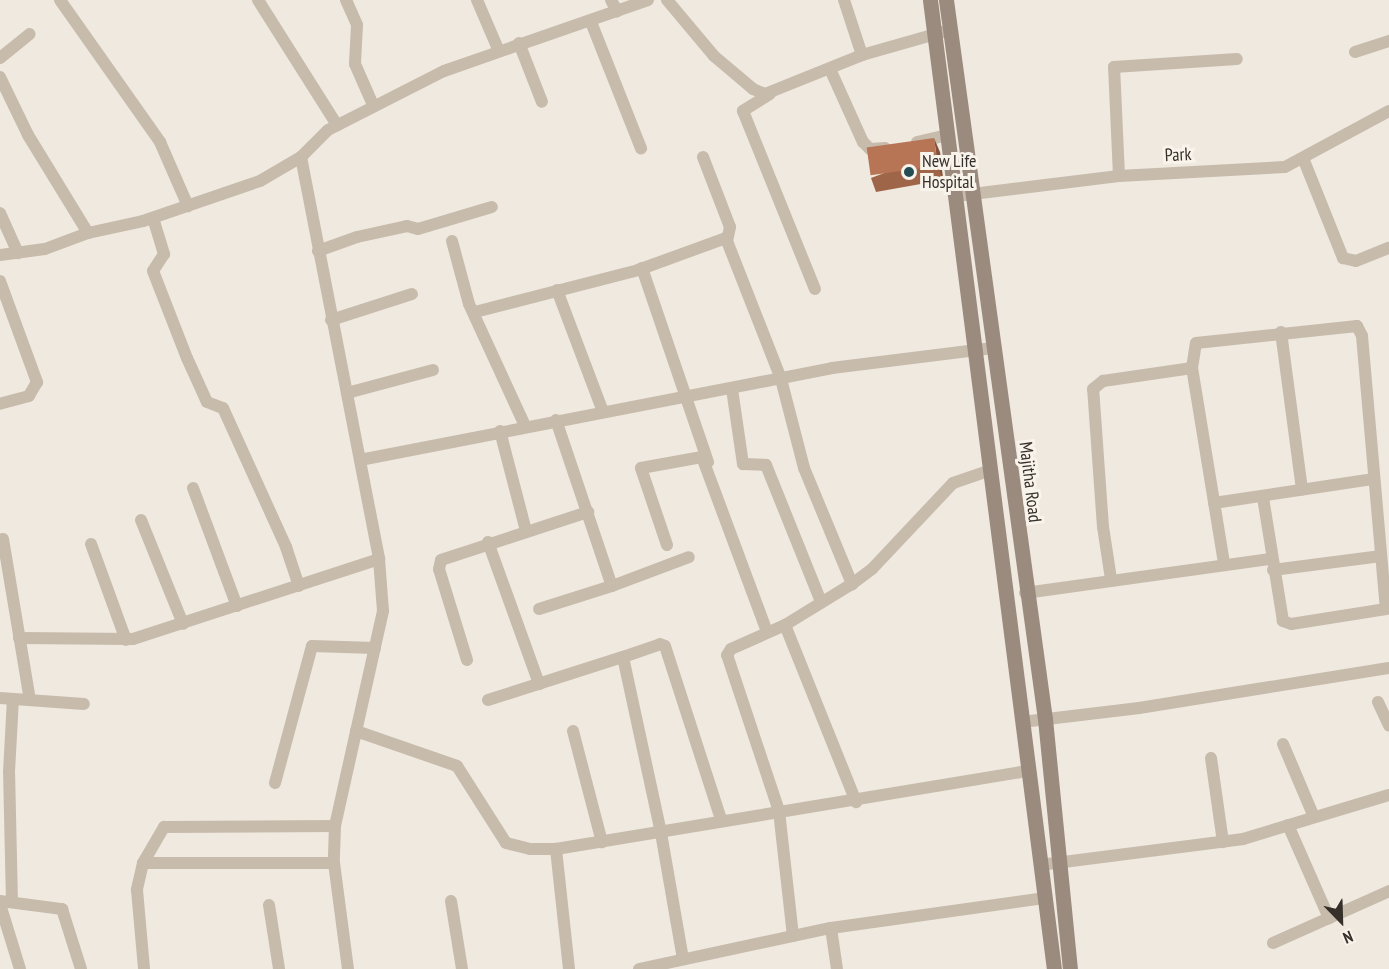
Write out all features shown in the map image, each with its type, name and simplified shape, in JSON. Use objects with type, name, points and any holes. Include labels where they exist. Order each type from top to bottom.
[{"type":"main road","name":"Majitha Road","points":[[930,0],[943,32],[972,194],[1025,592],[1045,719],[1070,969]]},
{"type":"main road","name":"Majitha Road","points":[[946,0],[943,32],[948,135],[1054,969]]},
{"type":"street","points":[[60,0],[159,142],[188,206]]},
{"type":"street","points":[[258,0],[337,125]]},
{"type":"street","points":[[346,0],[357,25],[355,64],[373,105]]},
{"type":"street","points":[[477,0],[498,49]]},
{"type":"street","points":[[0,255],[45,249],[88,233],[153,218],[260,181],[301,157],[337,125],[373,105],[498,49],[591,22],[614,6],[648,0]]},
{"type":"street","points":[[668,0],[714,56],[753,89],[771,94]]},
{"type":"street","points":[[844,0],[862,55]]},
{"type":"street","points":[[591,22],[641,148]]},
{"type":"street","points":[[815,289],[743,111],[771,94],[862,55],[943,32]]},
{"type":"street","points":[[0,58],[30,34]]},
{"type":"street","points":[[1355,52],[1389,41]]},
{"type":"street","points":[[519,43],[542,102]]},
{"type":"street","points":[[1119,176],[1114,67],[1237,59]]},
{"type":"street","points":[[830,69],[866,147],[874,150],[948,135]]},
{"type":"street","points":[[0,77],[28,135],[88,233]]},
{"type":"street","name":"Park","points":[[956,196],[1119,176],[1277,169],[1303,158],[1389,111]]},
{"type":"street","points":[[301,157],[379,559],[383,610],[335,826],[334,863],[348,969]]},
{"type":"street","points":[[703,157],[730,227],[726,238],[781,379],[804,468],[852,584]]},
{"type":"street","points":[[1303,158],[1343,258],[1356,261],[1389,248]]},
{"type":"street","points":[[318,251],[407,226],[418,229],[492,207]]},
{"type":"street","points":[[0,213],[18,253]]},
{"type":"street","points":[[153,218],[164,254],[153,271],[187,358],[207,402],[223,408],[290,556],[299,585]]},
{"type":"street","points":[[475,312],[642,268],[726,238]]},
{"type":"street","points":[[452,241],[468,299],[525,426]]},
{"type":"street","points":[[642,268],[748,580]]},
{"type":"street","points":[[0,280],[37,382],[29,396],[0,404]]},
{"type":"street","points":[[557,290],[603,411]]},
{"type":"street","points":[[331,320],[412,294]]},
{"type":"street","points":[[1224,563],[1192,368],[1196,344],[1201,341],[1353,325],[1360,329],[1372,479],[1387,605],[1384,610],[1291,624],[1281,618],[1263,497]]},
{"type":"street","points":[[1281,332],[1302,490]]},
{"type":"street","points":[[360,460],[556,420],[781,379],[993,348]]},
{"type":"street","points":[[1111,579],[1103,527],[1093,389],[1103,381],[1192,368]]},
{"type":"street","points":[[347,393],[434,370]]},
{"type":"street","points":[[732,389],[743,464],[766,465],[821,602]]},
{"type":"street","points":[[556,420],[612,586]]},
{"type":"street","points":[[500,431],[526,531]]},
{"type":"street","points":[[667,545],[641,468],[702,457],[767,632]]},
{"type":"street","points":[[793,936],[779,811],[727,655],[731,649],[785,625],[852,584],[872,569],[953,483],[990,470]]},
{"type":"street","points":[[1214,503],[1372,479]]},
{"type":"street","points":[[193,488],[237,606]]},
{"type":"street","points":[[467,660],[439,564],[445,556],[588,512]]},
{"type":"street","points":[[141,520],[183,624]]},
{"type":"street","points":[[3,539],[30,700]]},
{"type":"street","points":[[488,542],[538,684]]},
{"type":"street","points":[[91,544],[126,640]]},
{"type":"street","points":[[1025,592],[1224,563],[1272,565],[1381,556]]},
{"type":"street","points":[[539,609],[612,586],[689,557]]},
{"type":"street","points":[[19,638],[126,640],[183,624],[379,559]]},
{"type":"street","points":[[785,625],[856,802]]},
{"type":"street","points":[[488,700],[660,644],[665,646],[721,819]]},
{"type":"street","points":[[275,783],[312,646],[375,648]]},
{"type":"street","points":[[622,657],[661,832],[684,959]]},
{"type":"street","points":[[1022,722],[1139,708],[1389,668]]},
{"type":"street","points":[[20,969],[4,902],[6,698],[84,704]]},
{"type":"street","points":[[1378,702],[1389,726]]},
{"type":"street","points":[[356,731],[457,766],[506,843],[530,849],[556,849],[602,842],[721,819],[856,802],[1028,771]]},
{"type":"street","points":[[573,731],[602,842]]},
{"type":"street","points":[[1283,744],[1314,817]]},
{"type":"street","points":[[1210,758],[1222,842]]},
{"type":"street","points":[[1040,865],[1222,842],[1389,795]]},
{"type":"street","points":[[1288,825],[1329,918]]},
{"type":"street","points":[[144,969],[137,890],[143,863],[164,827],[335,826]]},
{"type":"street","points":[[556,849],[569,969]]},
{"type":"street","points":[[143,863],[334,863]]},
{"type":"street","points":[[1273,943],[1389,891]]},
{"type":"street","points":[[639,969],[831,928],[1044,898]]},
{"type":"street","points":[[451,901],[462,969]]},
{"type":"street","points":[[4,902],[62,909],[81,969]]},
{"type":"street","points":[[269,905],[279,969]]},
{"type":"street","points":[[831,928],[837,969]]},
{"type":"building","points":[[934,138],[938,166],[871,175],[867,147]]},
{"type":"place","name":"New Life Hospital","points":[[909,172]]}]
